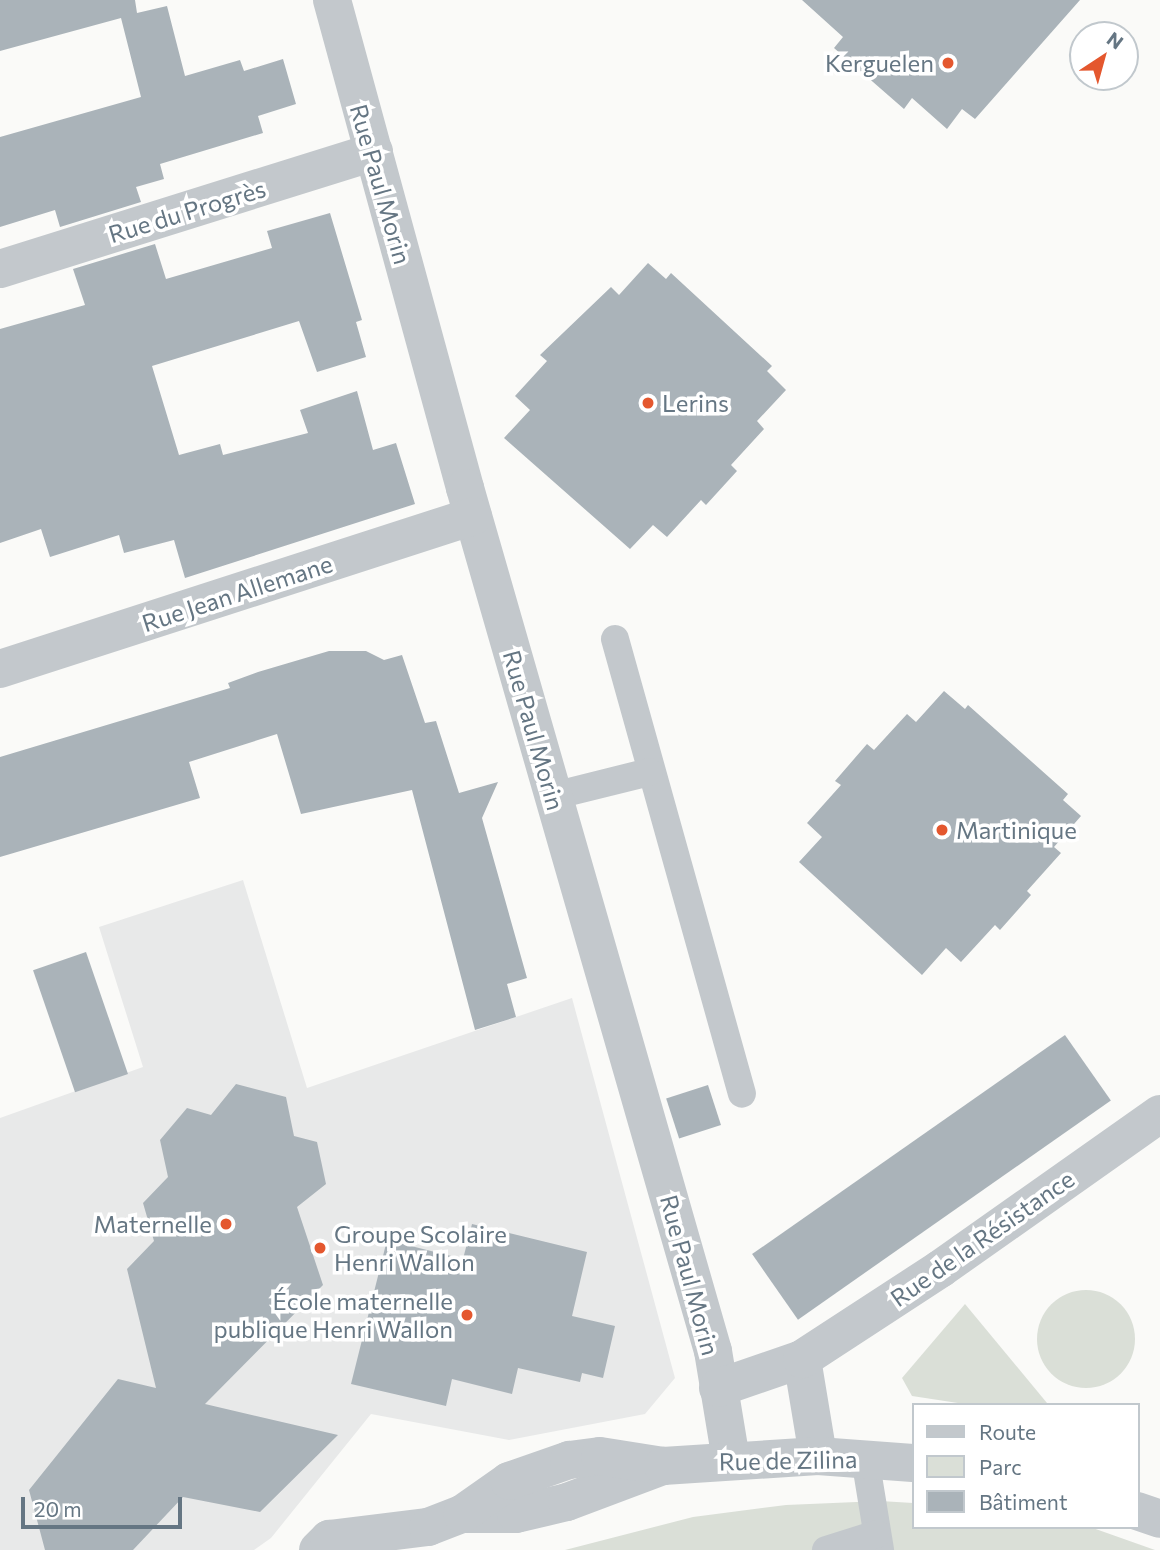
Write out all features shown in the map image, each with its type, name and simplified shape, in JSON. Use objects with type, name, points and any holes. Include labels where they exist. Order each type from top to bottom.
[{"type":"street","name":"Rue Paul Morin","points":[[332,0],[473,516],[709,1338],[731,1460]]},
{"type":"street","name":"Rue du Progrès","points":[[0,270],[374,152]]},
{"type":"street","name":"Rue Jean Allemane","points":[[0,669],[473,516]]},
{"type":"street","name":"Rue de la Résistance","points":[[718,1388],[802,1359],[940,1269],[1160,1114]]},
{"type":"street","points":[[802,1359],[818,1456]]},
{"type":"street","name":"Rue de Zilina","points":[[318,1550],[329,1539],[430,1530],[509,1481],[553,1463],[600,1456],[663,1466],[818,1456],[912,1463]]},
{"type":"street","points":[[1139,1512],[1160,1519]]},
{"type":"lane","points":[[615,639],[649,772],[742,1094]]},
{"type":"lane","points":[[553,796],[649,772]]},
{"type":"lane","points":[[826,1550],[878,1542],[865,1458]]},
{"type":"shaded area","name":"Groupe Scolaire Henri Wallon","points":[[243,880],[307,1088],[572,998],[675,1378],[645,1414],[509,1440],[371,1414],[271,1538],[254,1550],[0,1550],[0,1118],[143,1067],[99,927]]},
{"type":"green space","points":[[1086,1290],[1105,1293],[1121,1304],[1132,1320],[1135,1339],[1132,1358],[1121,1374],[1105,1385],[1086,1388],[1067,1385],[1051,1374],[1040,1358],[1037,1339],[1040,1320],[1051,1304],[1067,1293]]},
{"type":"green space","points":[[965,1304],[1047,1403],[958,1403],[912,1396],[902,1378]]},
{"type":"green space","points":[[880,1501],[912,1503],[912,1529],[1096,1529],[1155,1550],[565,1550],[693,1517],[786,1505]]},
{"type":"building","points":[[0,0],[135,0],[137,13],[167,6],[185,76],[240,60],[244,71],[283,59],[296,104],[258,116],[263,133],[160,164],[164,179],[136,187],[141,202],[60,227],[55,210],[0,227],[0,137],[141,97],[121,18],[0,51]]},
{"type":"building","name":"Kerguelen","points":[[802,0],[1080,0],[975,119],[962,109],[947,129],[912,98],[904,109],[834,48],[843,37]]},
{"type":"building","points":[[330,213],[362,320],[356,322],[366,357],[317,372],[299,321],[152,366],[179,455],[220,444],[223,455],[308,433],[300,410],[357,391],[373,450],[396,443],[415,504],[185,578],[174,540],[124,553],[119,535],[50,557],[41,529],[0,543],[0,329],[85,305],[73,269],[155,244],[166,279],[272,248],[267,231]]},
{"type":"building","name":"Lerins","points":[[648,263],[666,279],[671,273],[772,366],[767,371],[786,390],[757,421],[764,429],[731,465],[737,471],[706,505],[701,500],[667,537],[653,525],[630,549],[504,438],[530,410],[515,396],[547,361],[540,355],[611,287],[619,295]]},
{"type":"building","points":[[329,651],[366,651],[384,660],[402,655],[425,723],[436,721],[459,793],[498,782],[482,818],[527,978],[507,984],[516,1017],[475,1030],[412,790],[301,814],[277,734],[189,762],[200,798],[0,857],[0,757],[230,688],[228,683]]},
{"type":"building","name":"Martinique","points":[[944,691],[965,709],[968,705],[1068,794],[1063,800],[1081,816],[1054,847],[1061,853],[1027,891],[1031,895],[1000,930],[995,925],[961,962],[946,948],[922,975],[799,862],[822,837],[807,823],[841,785],[835,781],[867,744],[874,750],[907,714],[916,722]]},
{"type":"building","points":[[86,952],[128,1074],[75,1092],[33,970]]},
{"type":"building","points":[[1065,1035],[1111,1101],[798,1320],[752,1254]]},
{"type":"building","points":[[236,1084],[286,1097],[294,1136],[317,1142],[326,1184],[297,1207],[323,1285],[205,1404],[338,1435],[260,1512],[183,1497],[133,1550],[45,1550],[29,1490],[118,1379],[156,1388],[127,1269],[154,1241],[143,1203],[168,1177],[160,1140],[187,1108],[211,1115]]},
{"type":"building","points":[[708,1085],[721,1125],[679,1139],[666,1099]]},
{"type":"building","name":"École maternelle publique Henri Wallon","points":[[472,1224],[587,1252],[572,1316],[615,1326],[603,1378],[582,1373],[580,1382],[518,1368],[512,1394],[452,1379],[446,1406],[351,1384],[387,1240],[463,1259]]},
{"type":"place","name":"Kerguelen","points":[[948,63]]},
{"type":"place","name":"Lerins","points":[[648,403]]},
{"type":"place","name":"Martinique","points":[[942,830]]},
{"type":"place","name":"Maternelle","points":[[226,1224]]},
{"type":"place","name":"Groupe Scolaire Henri Wallon","points":[[320,1248]]},
{"type":"place","name":"École maternelle publique Henri Wallon","points":[[467,1315]]}]
